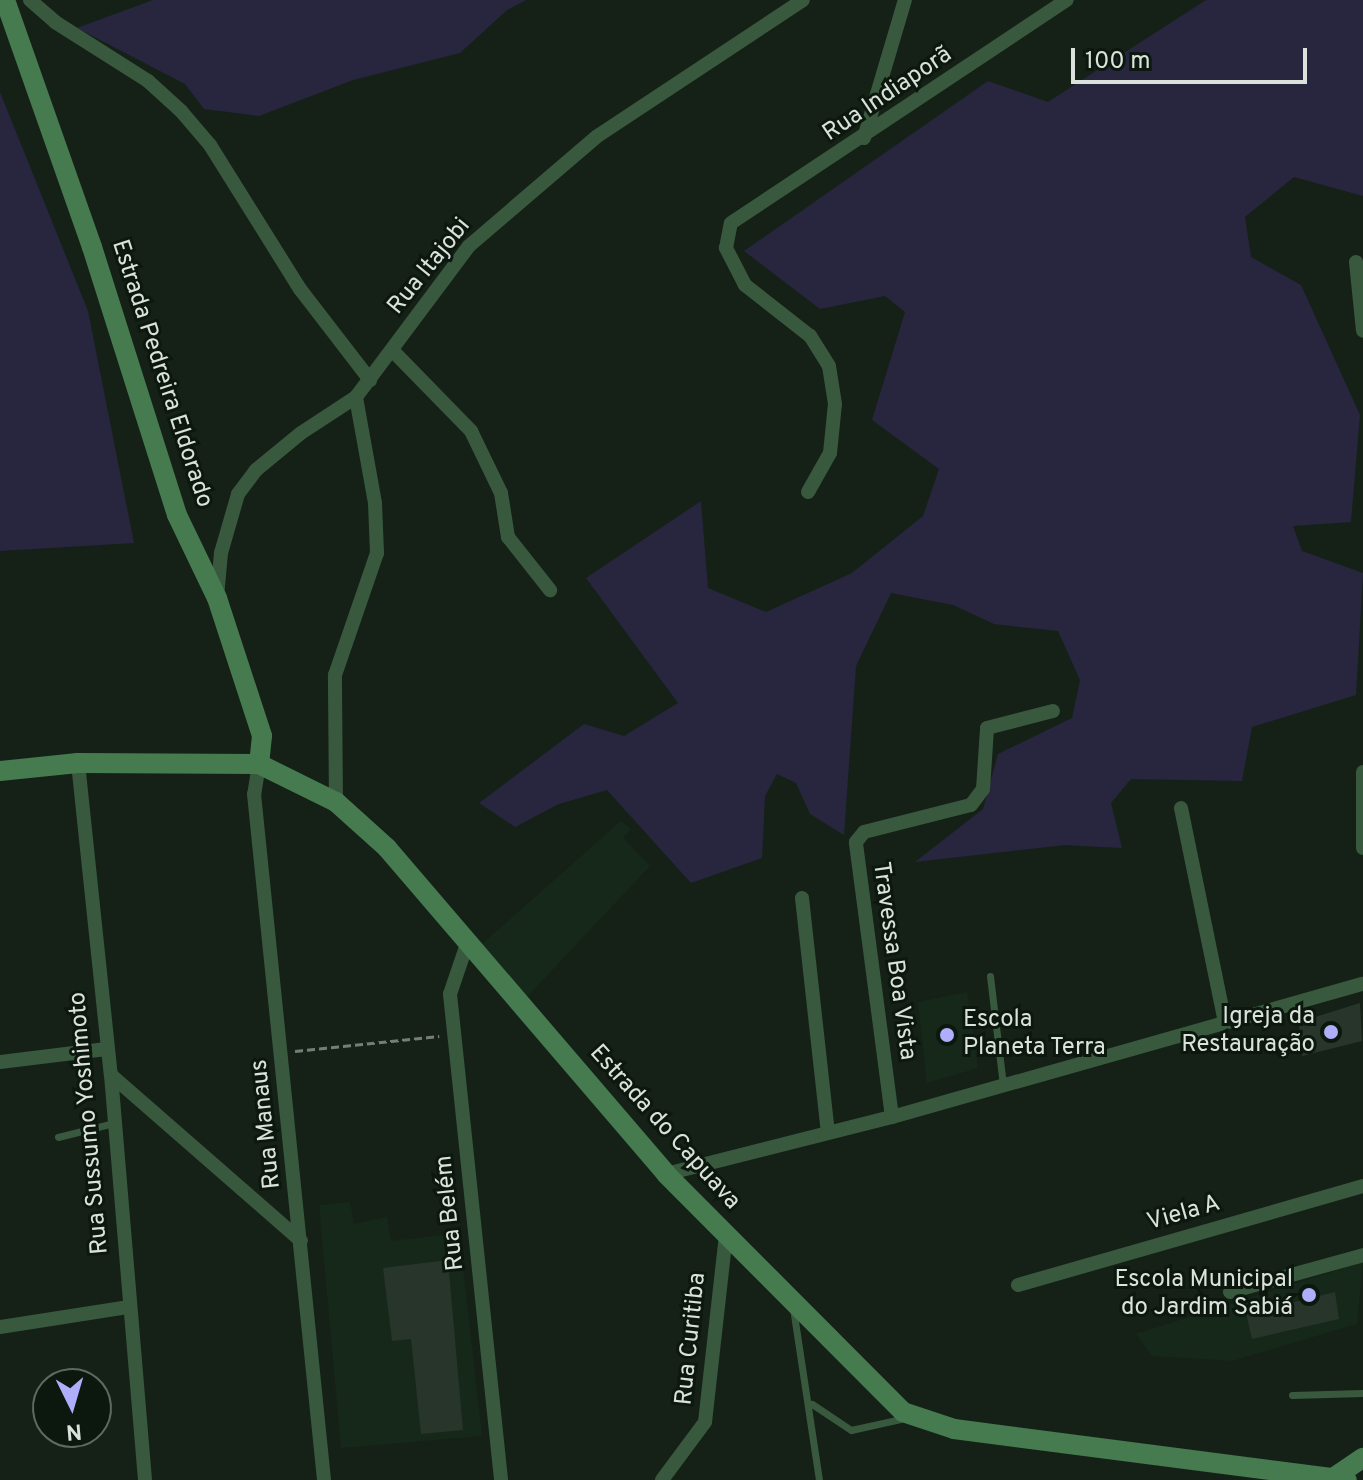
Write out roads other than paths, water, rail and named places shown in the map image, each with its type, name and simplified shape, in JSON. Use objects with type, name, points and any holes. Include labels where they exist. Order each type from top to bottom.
[{"type":"street","name":"Estrada Pedreira Eldorado","points":[[5,0],[92,247],[177,515],[217,598],[262,736],[259,764]]},
{"type":"street","points":[[30,0],[55,22],[148,81],[181,111],[210,145],[300,289],[370,380]]},
{"type":"street","name":"Rua Itajobi","points":[[217,598],[224,541],[238,494],[256,470],[301,433],[356,397],[393,351],[432,291],[469,246],[596,137],[803,0]]},
{"type":"street","points":[[864,138],[905,0]]},
{"type":"street","name":"Rua Indiaporã","points":[[808,492],[830,453],[835,404],[829,366],[810,336],[745,285],[726,248],[731,223],[864,138],[1067,0]]},
{"type":"street","points":[[1356,262],[1363,331]]},
{"type":"street","points":[[393,351],[471,431],[501,493],[508,537],[550,590]]},
{"type":"street","points":[[336,802],[335,675],[377,553],[375,503],[356,397]]},
{"type":"street","name":"Travessa Boa Vista","points":[[892,1117],[856,842],[864,832],[971,805],[983,789],[987,728],[1053,711]]},
{"type":"street","name":"Estrada do Capuava","points":[[0,771],[78,763],[259,764],[336,802],[363,821],[666,1174],[892,1404],[911,1415],[954,1429],[1340,1479]]},
{"type":"street","name":"Rua Sussumo Yoshimoto","points":[[78,763],[111,1075],[127,1307],[145,1480]]},
{"type":"street","name":"Rua Manaus","points":[[259,764],[254,794],[324,1480]]},
{"type":"street","points":[[1363,772],[1363,848]]},
{"type":"street","points":[[1181,808],[1225,1023]]},
{"type":"street","points":[[802,898],[828,1133]]},
{"type":"street","name":"Rua Belém","points":[[467,944],[451,985],[501,1480]]},
{"type":"street","points":[[666,1174],[892,1117],[1363,984]]},
{"type":"street","points":[[0,1062],[106,1049]]},
{"type":"street","points":[[111,1075],[301,1241]]},
{"type":"street","name":"Viela A","points":[[1018,1285],[1363,1186]]},
{"type":"street","name":"Rua Curitiba","points":[[662,1480],[705,1422],[726,1236]]},
{"type":"street","points":[[1230,1292],[1363,1255]]},
{"type":"street","points":[[0,1327],[127,1307]]},
{"type":"street","points":[[1340,1479],[1363,1458]]},
{"type":"lane","points":[[990,976],[1003,1085]]},
{"type":"lane","points":[[58,1137],[115,1123]]},
{"type":"lane","points":[[792,1303],[811,1404],[819,1480]]},
{"type":"lane","points":[[1292,1395],[1363,1393]]},
{"type":"lane","points":[[811,1404],[839,1427],[851,1430],[875,1428],[911,1415]]},
{"type":"place","name":"Igreja da Restauração","points":[[1331,1032]]},
{"type":"place","name":"Escola Planeta Terra","points":[[947,1035]]},
{"type":"place","name":"Escola Municipal do Jardim Sabiá","points":[[1309,1295]]}]
